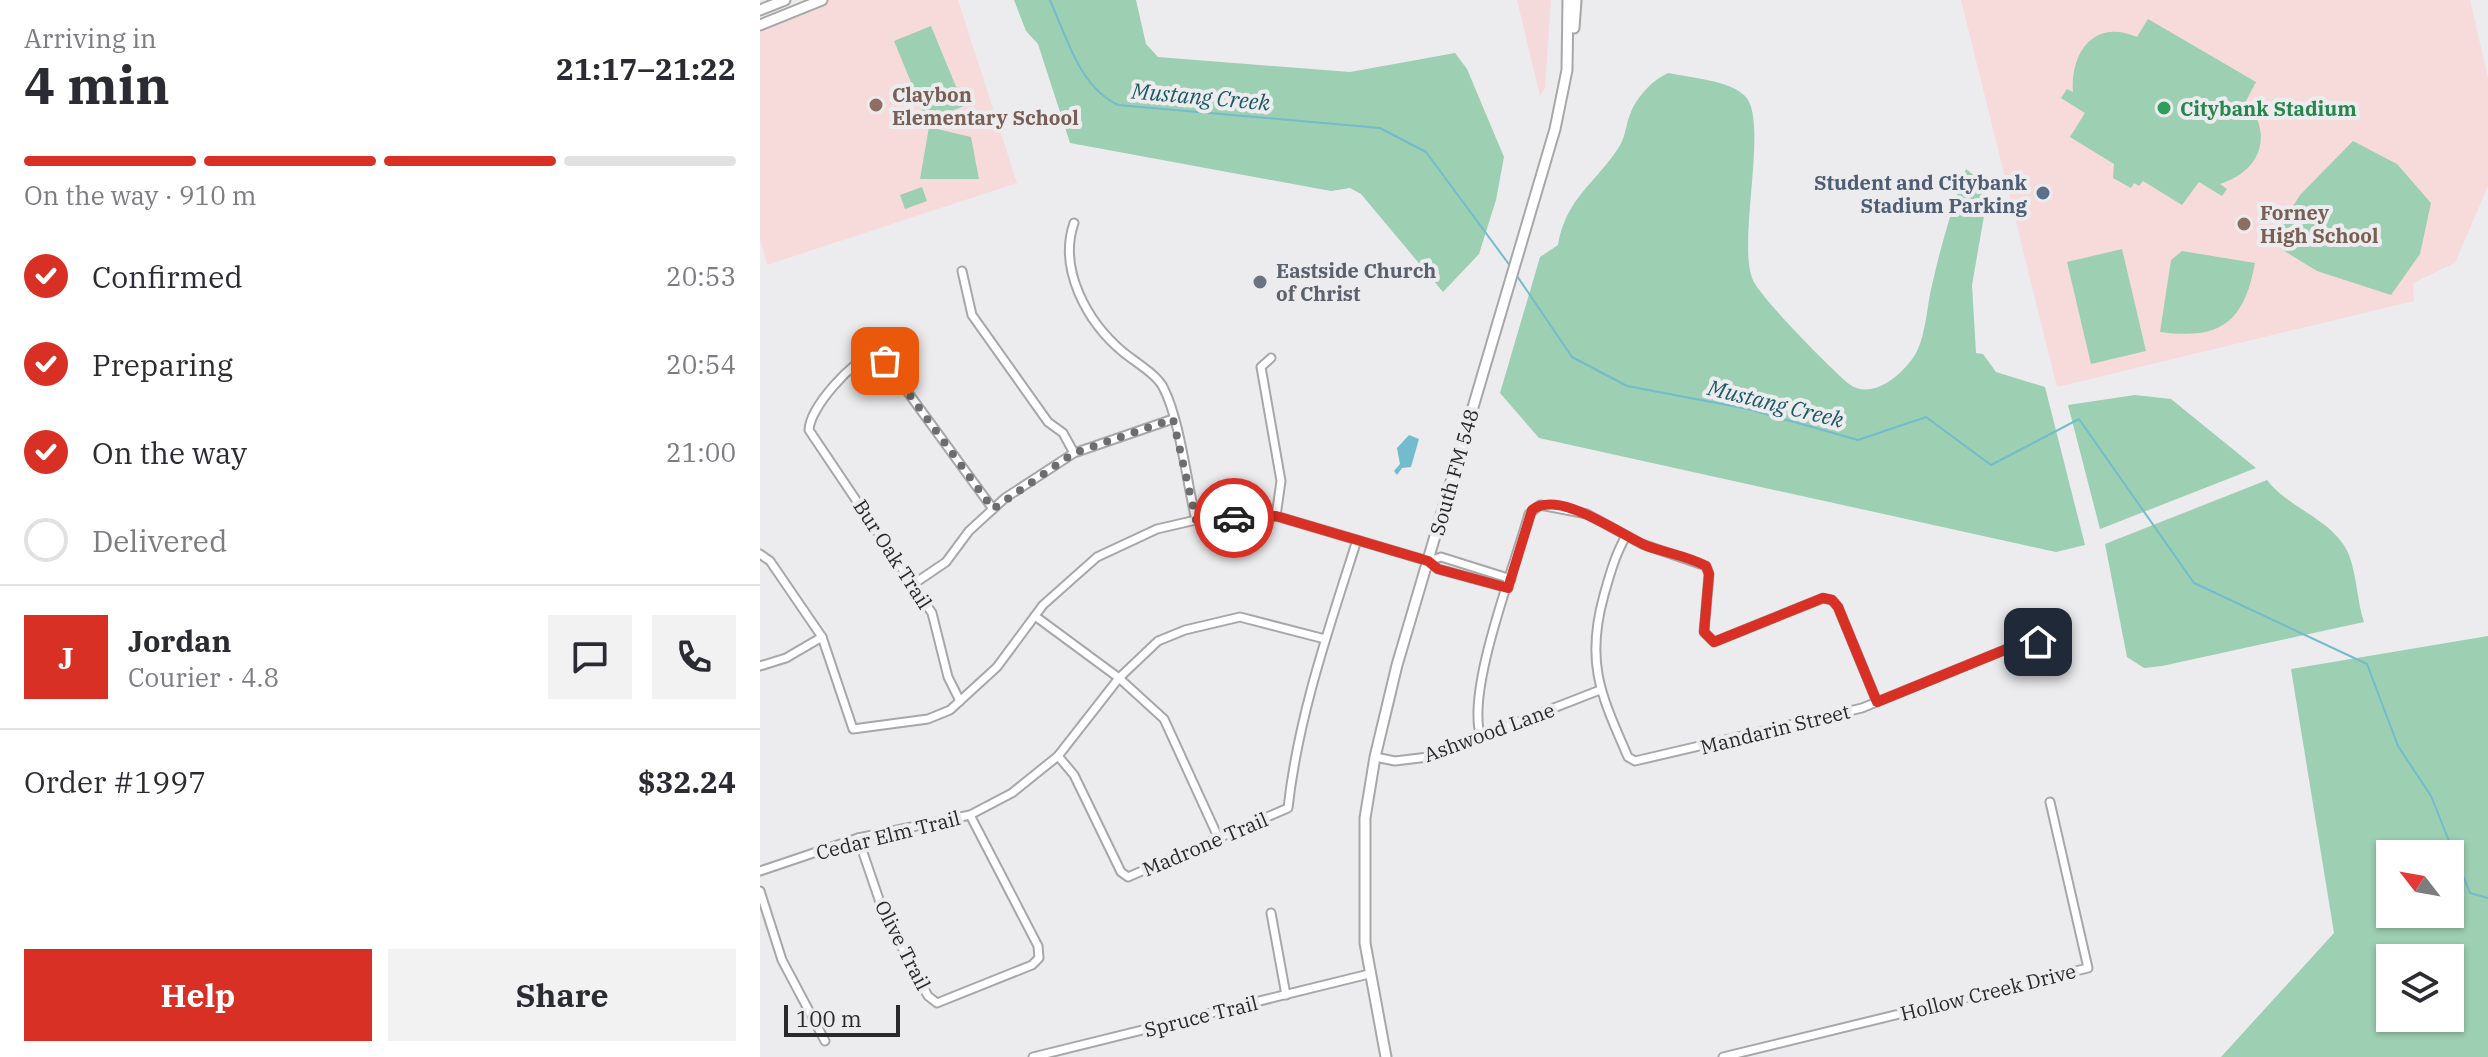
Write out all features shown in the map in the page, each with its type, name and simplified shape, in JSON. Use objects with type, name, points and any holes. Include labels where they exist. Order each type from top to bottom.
[{"type":"main road","points":[[760,10],[785,0]]},
{"type":"main road","points":[[760,25],[799,5],[822,0]]},
{"type":"main road","name":"South FM 548","points":[[1386,1057],[1369,974],[1363,864],[1365,818],[1375,757],[1428,561],[1555,129],[1567,70],[1568,0]]},
{"type":"main road","name":"South FM 548","points":[[1567,70],[1571,62],[1576,0]]},
{"type":"street","points":[[1074,223],[1066,245],[1077,290],[1090,316],[1115,346],[1164,387],[1196,520]]},
{"type":"street","points":[[962,271],[972,315],[1048,422],[1063,433],[1074,453]]},
{"type":"street","name":"Bur Oak Trail","points":[[960,701],[948,677],[932,613],[915,583],[809,430],[810,417],[860,358],[874,353],[885,361],[993,509]]},
{"type":"street","points":[[1271,358],[1261,367],[1281,481],[1276,516]]},
{"type":"street","points":[[915,583],[946,562],[969,531],[993,509],[1074,453],[1173,419]]},
{"type":"street","points":[[1481,737],[1476,716],[1477,693],[1529,514],[1535,507],[1547,505],[1587,514],[1626,536],[1700,563],[1709,570],[1704,632],[1710,640],[1719,641],[1823,598],[1832,600],[1838,607],[1877,702]]},
{"type":"street","points":[[760,554],[770,561],[822,637],[853,729],[928,719],[950,710],[997,667],[1035,616],[1097,557],[1157,529],[1196,520],[1276,516],[1428,561],[1438,569],[1508,588]]},
{"type":"street","points":[[1600,690],[1594,661],[1595,633],[1614,558],[1626,536]]},
{"type":"street","name":"Madrone Trail","points":[[1058,756],[1074,775],[1121,872],[1128,877],[1288,808],[1292,766],[1325,639],[1357,540]]},
{"type":"street","points":[[1428,561],[1441,557],[1511,579]]},
{"type":"street","points":[[1035,616],[1119,678],[1164,719],[1219,839]]},
{"type":"street","name":"Cedar Elm Trail","points":[[760,871],[858,838],[970,815],[1012,793],[1058,756],[1119,678],[1158,641],[1185,630],[1240,617],[1325,639]]},
{"type":"street","points":[[760,666],[786,658],[822,637]]},
{"type":"street","name":"Mandarin Street","points":[[1600,690],[1628,757],[1635,761],[1877,702],[2024,642],[2038,642],[2046,646]]},
{"type":"street","name":"Ashwood Lane","points":[[1375,757],[1411,761],[1600,690]]},
{"type":"street","name":"Hollow Creek Drive","points":[[1723,1057],[2088,968],[2050,802]]},
{"type":"street","name":"Olive Trail","points":[[858,838],[884,914],[928,996],[937,1003],[1032,965],[1039,958],[1038,946],[970,815]]},
{"type":"street","points":[[760,891],[782,960],[825,1041]]},
{"type":"street","points":[[1271,913],[1286,995]]},
{"type":"street","name":"Spruce Trail","points":[[1033,1057],[1369,974]]},
{"type":"shaded area","name":"Claybon Elementary School","points":[[826,0],[958,0],[1017,183],[767,265],[760,238],[760,27]]},
{"type":"shaded area","points":[[1517,0],[1551,0],[1545,88],[1540,96]]},
{"type":"shaded area","name":"Forney High School","points":[[1961,0],[2470,0],[2488,78],[2488,186],[2455,263],[2413,283],[2414,301],[2057,387]]},
{"type":"green space","points":[[1014,0],[1136,0],[1146,44],[1158,57],[1350,72],[1455,53],[1467,69],[1504,157],[1496,200],[1479,254],[1443,292],[1361,194],[1350,188],[1331,191],[1070,143],[1038,44],[1026,31]]},
{"type":"green space","name":"Citybank Stadium","points":[[2148,19],[2256,82],[2246,101],[2260,126],[2259,150],[2245,170],[2220,184],[2227,189],[2222,196],[2199,182],[2182,205],[2143,181],[2139,186],[2134,183],[2131,188],[2113,178],[2114,164],[2070,137],[2085,113],[2061,98],[2067,89],[2073,92],[2073,78],[2081,52],[2097,36],[2108,32],[2137,37]]},
{"type":"green space","points":[[931,26],[964,106],[927,121],[894,41]]},
{"type":"green space","points":[[1669,73],[1729,86],[1745,96],[1752,109],[1754,130],[1748,242],[1749,265],[1754,282],[1770,304],[1814,350],[1858,389],[1878,387],[1888,382],[1905,368],[1917,351],[1943,241],[1966,169],[1981,181],[1984,216],[1972,285],[1976,353],[1983,354],[1996,372],[2045,387],[2085,545],[2056,552],[1539,438],[1500,393],[1540,257],[1558,245],[1574,203],[1619,147],[1637,100],[1652,84]]},
{"type":"green space","points":[[929,127],[971,137],[979,179],[920,179]]},
{"type":"green space","points":[[2353,141],[2397,164],[2431,203],[2420,254],[2391,295],[2317,271],[2281,249],[2277,231],[2300,195]]},
{"type":"green space","points":[[922,187],[927,201],[905,209],[900,195]]},
{"type":"green space","points":[[2122,249],[2146,351],[2091,364],[2067,262]]},
{"type":"green space","points":[[2182,251],[2255,263],[2244,300],[2226,323],[2214,330],[2181,334],[2160,332],[2171,260]]},
{"type":"green space","points":[[2135,395],[2171,399],[2256,468],[2100,529],[2068,405]]},
{"type":"green space","points":[[2267,480],[2342,543],[2352,563],[2364,622],[2162,666],[2144,668],[2127,657],[2105,544]]},
{"type":"green space","points":[[2488,636],[2488,1057],[2221,1057],[2334,933],[2291,669]]},
{"type":"water","points":[[1409,435],[1419,439],[1411,467],[1402,468],[1397,475],[1394,471],[1400,464],[1397,448]]},
{"type":"waterway","name":"Mustang Creek","points":[[1050,0],[1084,73],[1093,86],[1118,105],[1380,128],[1426,152],[1511,267]]},
{"type":"waterway","name":"Mustang Creek","points":[[1517,276],[1572,357],[1627,386],[1748,409],[1858,440],[1926,417],[1991,465],[2079,419],[2194,583],[2367,664],[2398,746],[2431,796],[2470,893],[2488,898]]},
{"type":"way so far","points":[[885,361],[993,509],[1074,453],[1130,431],[1173,419],[1196,520],[1234,518]]},
{"type":"place","name":"Claybon Elementary School","points":[[876,105]]},
{"type":"place","name":"Citybank Stadium","points":[[2164,108]]},
{"type":"place","name":"Student and Citybank Stadium Parking","points":[[2043,193]]},
{"type":"place","name":"Forney High School","points":[[2244,224]]},
{"type":"place","name":"Eastside Church of Christ","points":[[1260,282]]},
{"type":"route","points":[[1234,518],[1276,516],[1428,561],[1438,569],[1508,588],[1532,510],[1540,505],[1574,510],[1600,520],[1642,544],[1706,566],[1709,574],[1704,632],[1714,642],[1823,598],[1832,600],[1838,607],[1877,702],[2024,642],[2038,642]]}]
